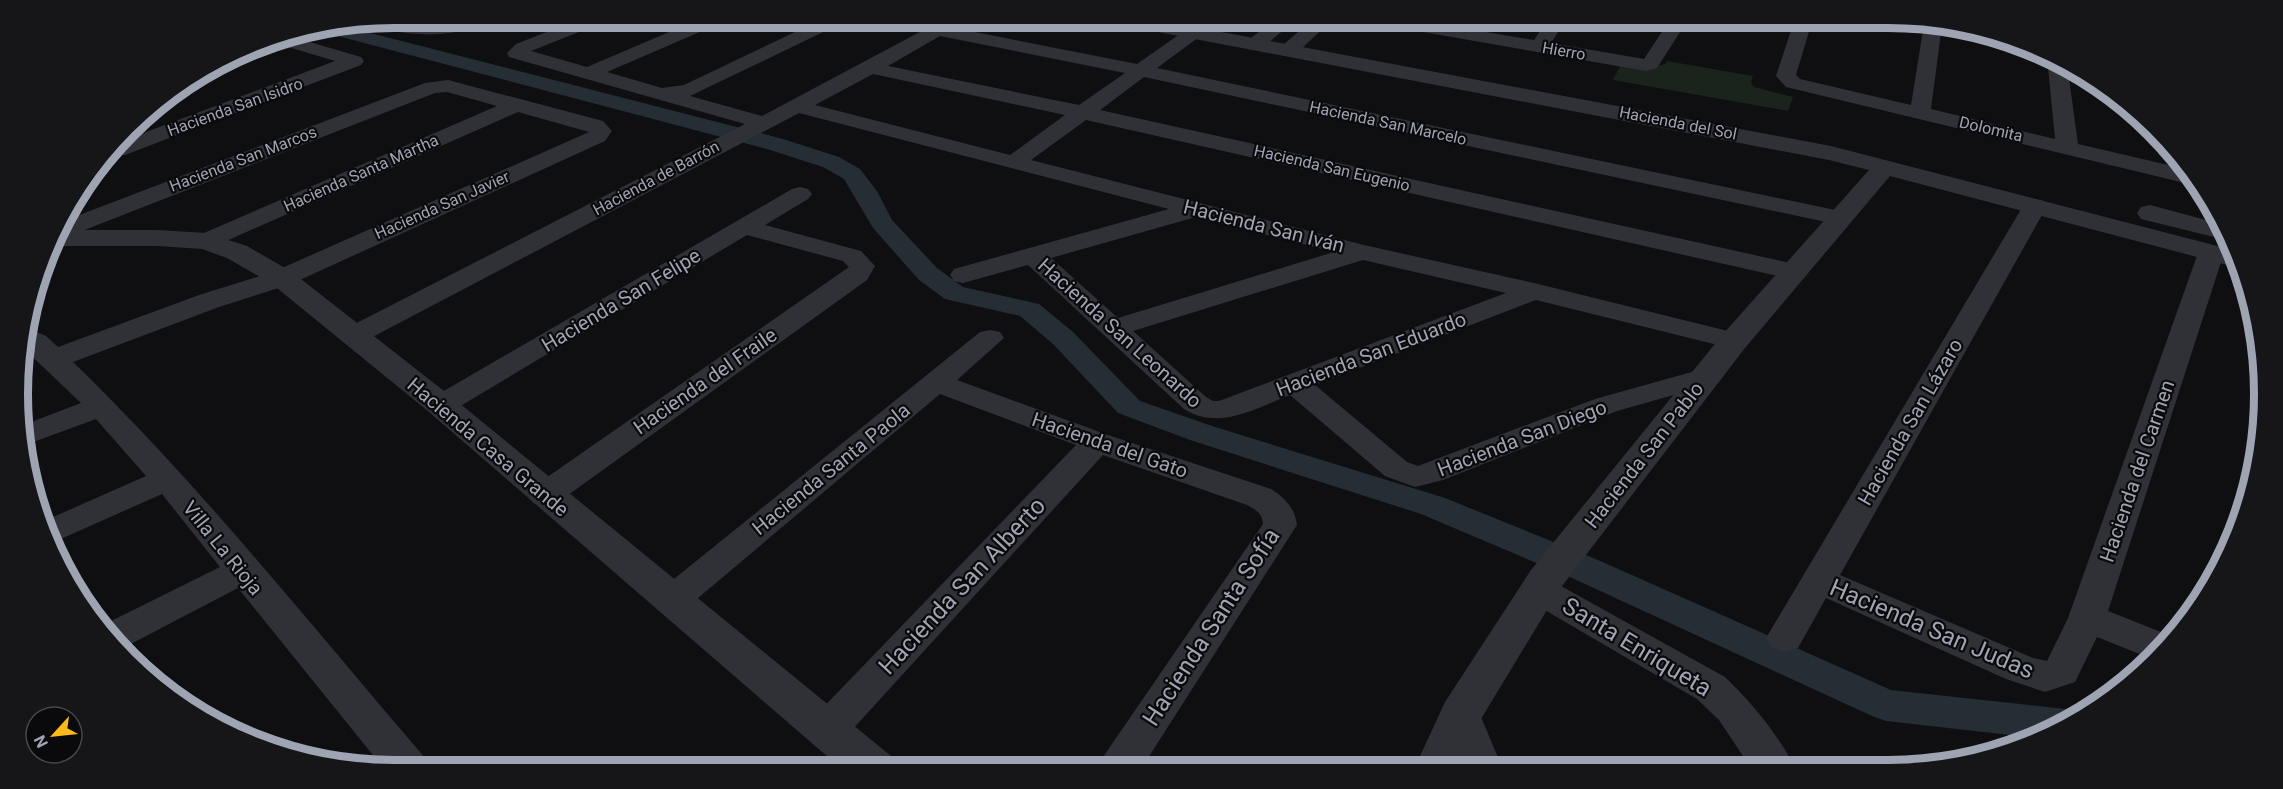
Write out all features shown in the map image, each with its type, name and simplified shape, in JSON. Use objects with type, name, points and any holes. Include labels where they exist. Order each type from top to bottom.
[{"type":"street","points":[[411,28],[428,32],[450,28]]},
{"type":"street","points":[[573,28],[523,48],[516,54],[661,94],[689,90],[817,28]]},
{"type":"street","points":[[589,73],[694,28]]},
{"type":"street","name":"Hacienda de Barrón","points":[[353,336],[870,68],[940,28]]},
{"type":"street","points":[[1014,162],[1143,71],[1196,28]]},
{"type":"street","name":"Hacienda del Sol","points":[[1236,28],[1272,31],[1297,43],[1831,153],[1888,152],[2035,206],[2222,248]]},
{"type":"street","points":[[1297,43],[1314,28]]},
{"type":"street","name":"Hierro","points":[[1430,28],[1640,65],[1650,64],[1673,28]]},
{"type":"street","points":[[1539,47],[1551,28]]},
{"type":"street","name":"Dolomita","points":[[1801,28],[1786,76],[1793,83],[2181,175]]},
{"type":"street","name":"Hacienda San Marcelo","points":[[936,30],[1143,71],[1840,218]]},
{"type":"street","points":[[1920,112],[1933,32]]},
{"type":"street","name":"Hacienda San Isidro","points":[[125,147],[353,63],[353,60],[295,43]]},
{"type":"street","name":"Hacienda del Sol","points":[[1297,43],[1769,119]]},
{"type":"street","name":"Hacienda San Eugenio","points":[[870,68],[1085,113],[1794,272]]},
{"type":"street","points":[[2058,71],[2067,147]]},
{"type":"street","name":"Hacienda San Marcos","points":[[69,228],[432,87],[448,86],[516,105]]},
{"type":"street","points":[[669,94],[691,104],[757,125]]},
{"type":"street","name":"Hacienda San Javier","points":[[34,346],[209,301],[282,278],[597,136],[602,131],[595,126],[516,105]]},
{"type":"street","name":"Hacienda Santa Martha","points":[[206,241],[516,105]]},
{"type":"street","name":"Hacienda San Iván","points":[[795,106],[1362,252],[1534,291],[1734,341]]},
{"type":"street","name":"Hacienda San Pablo","points":[[1441,760],[1461,714],[1542,585],[1734,341],[1840,218],[1888,152]]},
{"type":"street","name":"Hacienda San Felipe","points":[[441,405],[800,194]]},
{"type":"street","name":"Hacienda San Lázaro","points":[[1785,638],[2035,206]]},
{"type":"street","points":[[963,275],[1197,209]]},
{"type":"street","points":[[2133,209],[2222,248]]},
{"type":"street","name":"Hacienda del Fraile","points":[[545,495],[858,274],[862,266],[852,256],[745,226]]},
{"type":"street","name":"Hacienda Casa Grande","points":[[64,238],[158,238],[206,241],[237,252],[282,278],[441,405],[545,495],[863,760]]},
{"type":"street","name":"Hacienda del Carmen","points":[[2045,677],[2061,670],[2087,618],[2222,248]]},
{"type":"street","points":[[1114,328],[1362,252]]},
{"type":"street","name":"Hacienda San Leonardo","points":[[1034,256],[1195,403],[1206,410]]},
{"type":"street","name":"Hacienda San Eduardo","points":[[1206,410],[1223,410],[1295,384],[1534,291]]},
{"type":"street","name":"Hacienda Santa Paola","points":[[672,600],[990,338]]},
{"type":"street","name":"Villa La Rioja","points":[[34,346],[101,406],[167,479],[402,760]]},
{"type":"street","name":"Hacienda San Diego","points":[[1295,384],[1396,469],[1415,477],[1431,473],[1606,405],[1706,377]]},
{"type":"street","name":"Hacienda del Gato","points":[[937,383],[1097,442],[1259,497],[1273,505],[1280,514]]},
{"type":"street","points":[[31,433],[101,406]]},
{"type":"street","name":"Hacienda San Alberto","points":[[827,730],[1097,442]]},
{"type":"street","points":[[54,530],[167,479]]},
{"type":"street","name":"Hacienda Santa Sofía","points":[[1126,760],[1280,525],[1280,514]]},
{"type":"street","points":[[118,634],[242,571]]},
{"type":"street","name":"Hacienda San Judas","points":[[1818,580],[2020,669],[2045,677]]},
{"type":"street","name":"Santa Enriqueta","points":[[1542,585],[1711,688],[1733,709],[1768,760]]},
{"type":"street","points":[[2087,618],[2155,645]]},
{"type":"street","points":[[1461,714],[1479,760]]},
{"type":"shaded area","points":[[1667,61],[1753,76],[1751,83],[1754,87],[1793,97],[1788,111],[1613,80],[1620,66],[1650,68],[1665,64]]},
{"type":"waterway","points":[[345,32],[775,144],[831,162],[852,174],[865,191],[882,223],[928,274],[954,293],[1029,310],[1063,338],[1129,407],[1201,433],[1433,506],[1585,569],[1886,705],[2050,723]]}]
